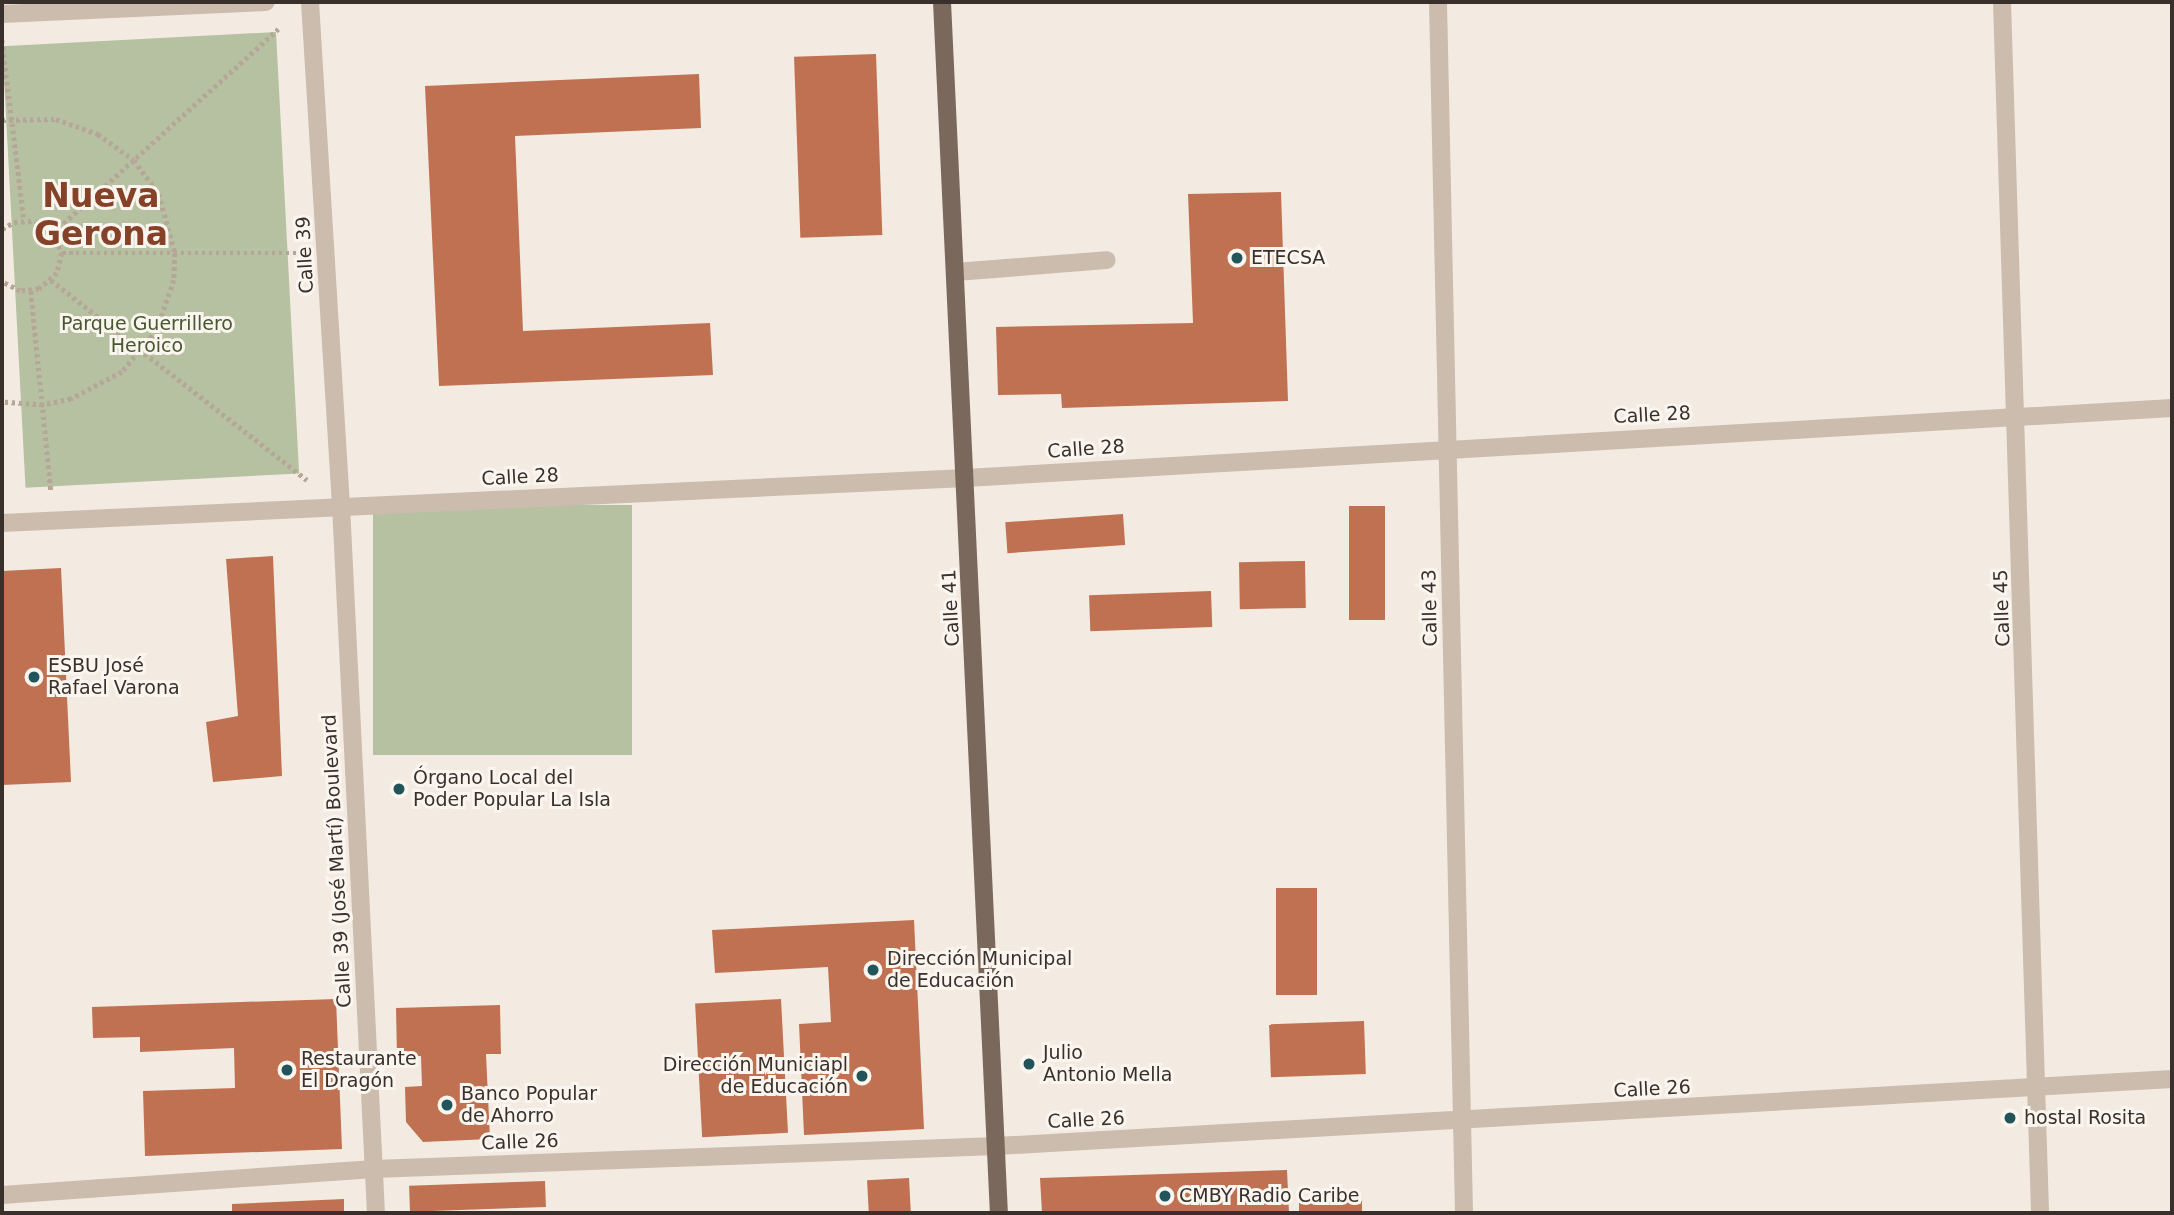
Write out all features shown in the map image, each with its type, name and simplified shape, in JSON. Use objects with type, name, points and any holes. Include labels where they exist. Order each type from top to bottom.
[{"type":"main road","name":"Calle 41","points":[[942,2],[999,1213]]},
{"type":"street","points":[[2,14],[266,2]]},
{"type":"street","name":"Calle 39","points":[[310,2],[341,506]]},
{"type":"street","name":"Calle 43","points":[[1438,2],[1464,1213]]},
{"type":"street","name":"Calle 45","points":[[2002,2],[2039,1087],[2040,1213]]},
{"type":"street","points":[[956,272],[1107,261]]},
{"type":"street","name":"Calle 28","points":[[2,523],[966,478],[1447,447],[2172,408]]},
{"type":"street","name":"Calle 39 (José Martí) Boulevard","points":[[341,506],[376,1213]]},
{"type":"street","name":"Calle 26","points":[[2,1195],[374,1169],[997,1146],[2172,1079]]},
{"type":"path","points":[[53,233],[284,24]]},
{"type":"path","points":[[2,35],[24,220]]},
{"type":"path","points":[[2,120],[56,119],[98,134],[134,160],[159,194],[175,253],[168,306],[143,352],[98,388],[43,405],[2,402]]},
{"type":"path","points":[[2,229],[24,220],[53,233],[62,253],[51,280],[31,291],[2,282]]},
{"type":"path","points":[[62,253],[326,253]]},
{"type":"path","points":[[51,280],[341,506]]},
{"type":"path","points":[[31,291],[54,521]]},
{"type":"green space","name":"Parque Guerrillero Heroico","points":[[276,32],[299,473],[26,488],[2,46]]},
{"type":"green space","points":[[373,505],[632,505],[632,755],[373,755]]},
{"type":"building","points":[[876,54],[882,235],[800,238],[794,57]]},
{"type":"building","points":[[699,74],[701,128],[515,136],[523,331],[710,323],[713,375],[439,386],[425,86]]},
{"type":"building","name":"ETECSA","points":[[1281,192],[1288,401],[1062,408],[1061,394],[998,395],[996,327],[1193,323],[1188,194]]},
{"type":"building","points":[[1349,506],[1385,506],[1385,620],[1349,620]]},
{"type":"building","points":[[1123,514],[1125,545],[1007,553],[1005,522]]},
{"type":"building","points":[[273,556],[282,776],[213,782],[206,722],[238,716],[226,559]]},
{"type":"building","points":[[1305,561],[1306,608],[1240,609],[1239,562]]},
{"type":"building","name":"ESBU José Rafael Varona","points":[[61,568],[71,782],[2,785],[2,571]]},
{"type":"building","points":[[1211,591],[1212,627],[1090,631],[1089,595]]},
{"type":"building","points":[[1276,888],[1317,888],[1317,995],[1276,995]]},
{"type":"building","points":[[914,920],[924,1129],[804,1135],[799,1024],[831,1022],[828,967],[715,973],[712,930]]},
{"type":"building","name":"Restaurante El Dragón","points":[[336,999],[342,1149],[145,1156],[143,1091],[235,1088],[234,1048],[140,1052],[140,1037],[93,1038],[92,1007]]},
{"type":"building","points":[[781,999],[788,1133],[702,1137],[695,1004]]},
{"type":"building","points":[[500,1005],[501,1054],[486,1054],[490,1139],[423,1142],[406,1122],[405,1087],[422,1086],[421,1056],[397,1057],[396,1008]]},
{"type":"building","points":[[1364,1021],[1366,1074],[1271,1077],[1269,1024]]},
{"type":"building","name":"CMBY Radio Caribe","points":[[1287,1170],[1289,1213],[1042,1213],[1040,1178]]},
{"type":"building","points":[[909,1178],[911,1213],[869,1213],[867,1180]]},
{"type":"building","points":[[545,1181],[546,1207],[410,1212],[409,1186]]},
{"type":"building","points":[[344,1199],[344,1213],[232,1213],[232,1204]]},
{"type":"building","points":[[1362,1201],[1362,1213],[1299,1213],[1299,1203]]},
{"type":"place","name":"ETECSA","points":[[1237,258]]},
{"type":"place","name":"ESBU José Rafael Varona","points":[[34,677]]},
{"type":"place","name":"Órgano Local del Poder Popular La Isla","points":[[399,789]]},
{"type":"place","name":"Dirección Municipal de Educación","points":[[873,970]]},
{"type":"place","name":"Julio Antonio Mella","points":[[1029,1064]]},
{"type":"place","name":"Restaurante El Dragón","points":[[287,1070]]},
{"type":"place","name":"Dirección Municiapl de Educación","points":[[862,1076]]},
{"type":"place","name":"Banco Popular de Ahorro","points":[[447,1105]]},
{"type":"place","name":"hostal Rosita","points":[[2010,1118]]},
{"type":"place","name":"CMBY Radio Caribe","points":[[1165,1196]]},
{"type":"district","name":"Nueva Gerona","points":[[101,215]]}]
